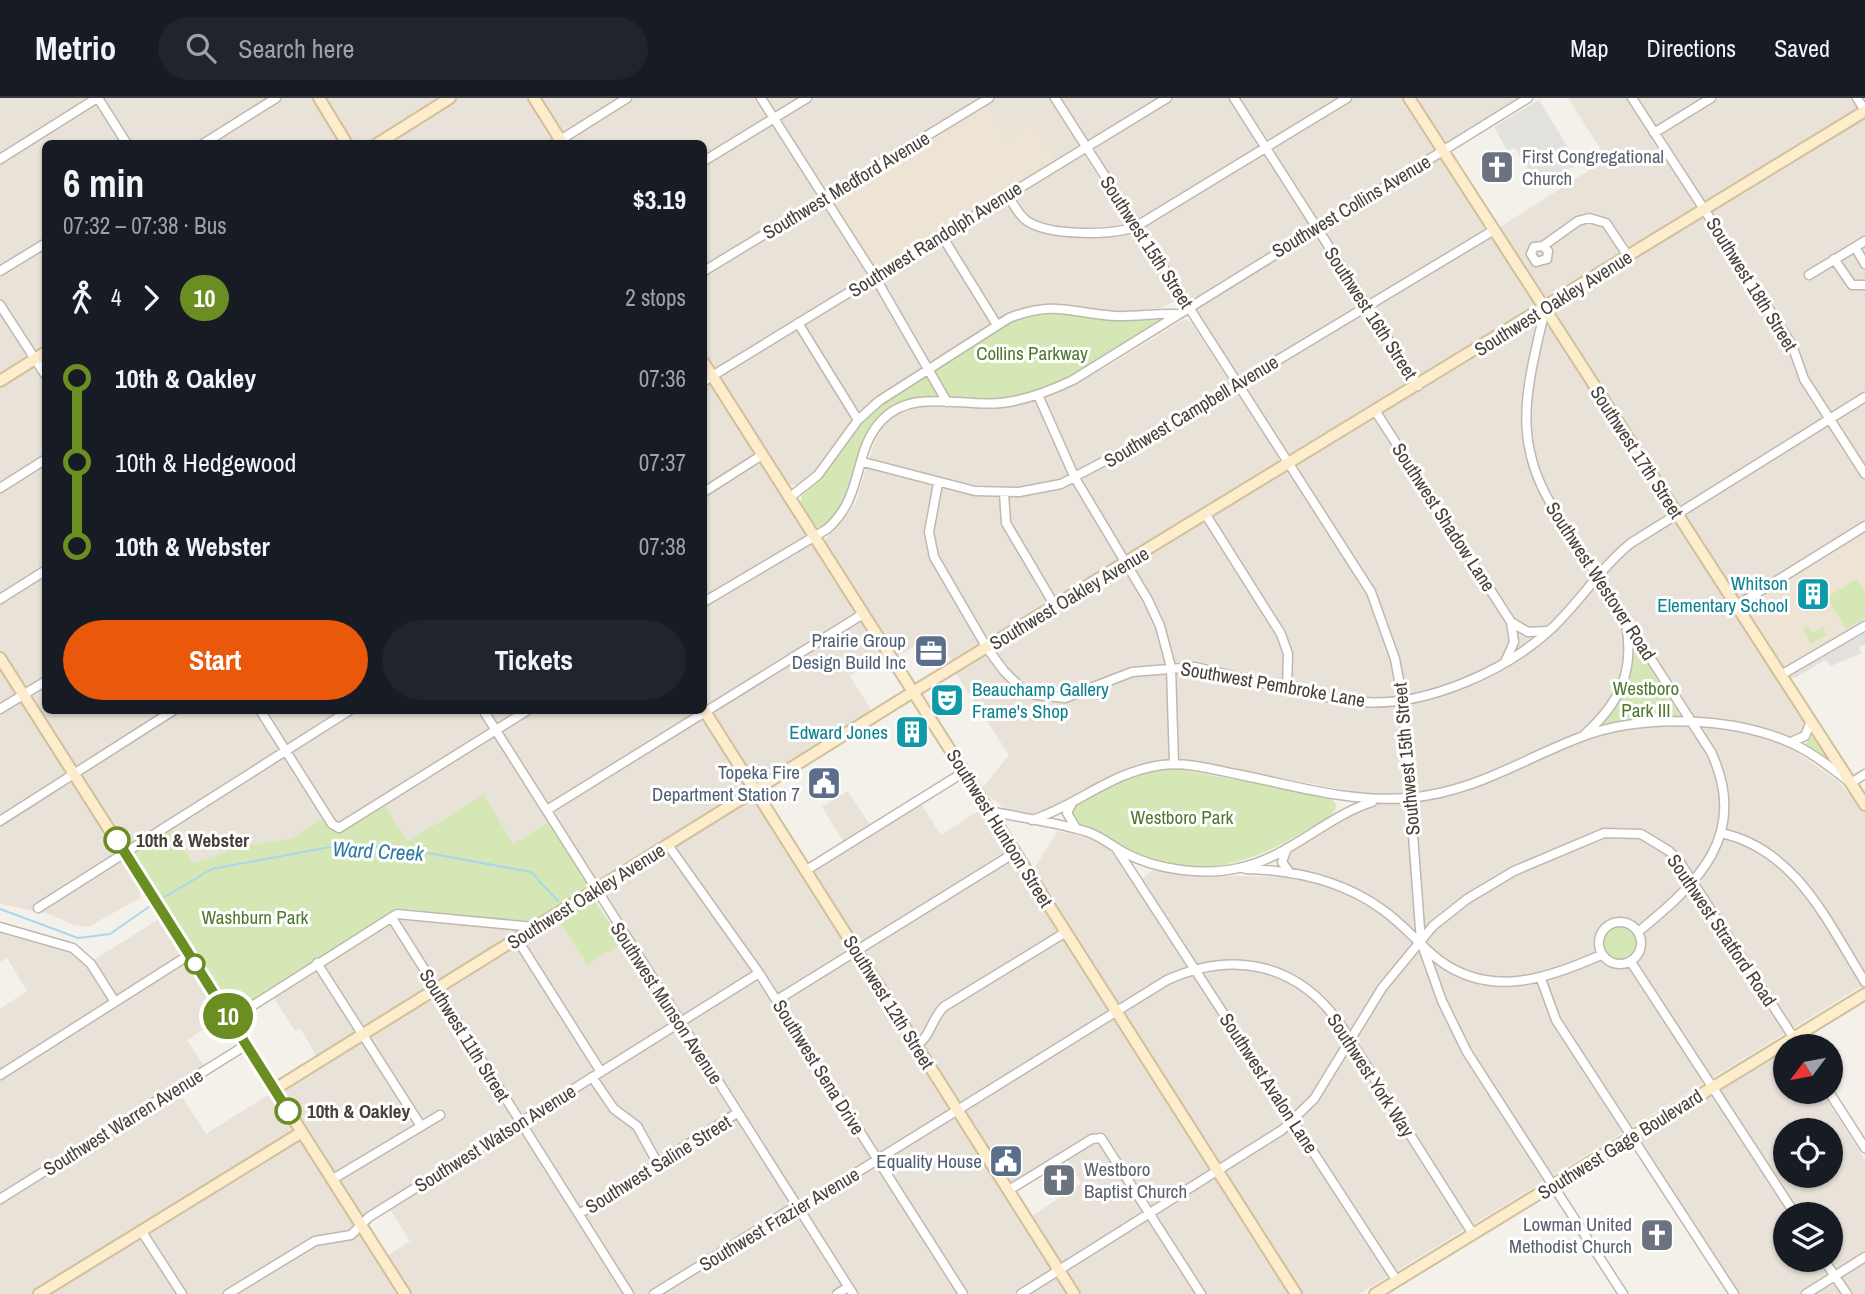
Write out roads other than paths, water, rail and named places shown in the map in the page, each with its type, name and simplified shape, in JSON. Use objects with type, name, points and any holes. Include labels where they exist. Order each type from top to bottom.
[{"type":"main road","points":[[319,98],[345,140]]},
{"type":"main road","points":[[383,140],[450,98]]},
{"type":"main road","points":[[534,98],[558,140]]},
{"type":"main road","name":"Southwest 17th Street","points":[[1409,98],[1865,805]]},
{"type":"main road","name":"Southwest Oakley Avenue","points":[[275,1089],[914,692],[1545,309],[1865,111]]},
{"type":"main road","points":[[0,381],[42,355]]},
{"type":"main road","name":"Southwest Huntoon Street","points":[[708,378],[762,455],[1296,1294]]},
{"type":"main road","points":[[0,657],[405,1294]]},
{"type":"main road","name":"Southwest 12th Street","points":[[706,714],[1074,1294]]},
{"type":"main road","name":"Southwest Gage Boulevard","points":[[1808,1034],[1865,994]]},
{"type":"main road","name":"Southwest Gage Boulevard","points":[[1375,1294],[1712,1087],[1773,1054]]},
{"type":"main road","points":[[39,1294],[302,1132]]},
{"type":"street","points":[[0,159],[97,98],[124,140]]},
{"type":"street","points":[[209,140],[276,98]]},
{"type":"street","points":[[562,140],[627,98]]},
{"type":"street","points":[[761,98],[875,277],[947,402]]},
{"type":"street","points":[[707,159],[807,98]]},
{"type":"street","name":"Southwest Medford Avenue","points":[[707,269],[989,98]]},
{"type":"street","name":"Southwest 15th Street","points":[[1055,98],[1371,592],[1395,659],[1404,701],[1421,942],[1442,1000],[1467,1052],[1623,1294]]},
{"type":"street","name":"Southwest Randolph Avenue","points":[[708,378],[1167,98]]},
{"type":"street","name":"Southwest 16th Street","points":[[1234,98],[1418,386]]},
{"type":"street","points":[[1007,194],[1024,219],[1045,228],[1113,234],[1137,226],[1347,98]]},
{"type":"street","name":"Southwest Collins Avenue","points":[[707,600],[827,529],[843,515],[872,434],[890,413],[917,401],[991,404],[1038,395],[1073,380],[1121,353],[1165,324],[1175,314],[1528,98]]},
{"type":"street","name":"Southwest 18th Street","points":[[1632,98],[1795,351],[1804,379],[1865,474]]},
{"type":"street","points":[[1654,133],[1711,98]]},
{"type":"street","points":[[1857,98],[1865,111]]},
{"type":"street","points":[[1543,246],[1578,221],[1589,218],[1606,223],[1617,237],[1622,238],[1628,256]]},
{"type":"street","name":"Southwest Campbell Avenue","points":[[863,462],[937,483],[1004,493],[1047,488],[1074,478],[1150,437],[1494,230]]},
{"type":"street","points":[[942,236],[997,325]]},
{"type":"street","points":[[1809,275],[1865,241]]},
{"type":"street","points":[[0,271],[42,245]]},
{"type":"street","points":[[1855,247],[1865,264]]},
{"type":"street","points":[[1834,259],[1852,285],[1865,285]]},
{"type":"street","points":[[0,305],[42,370]]},
{"type":"street","name":"Southwest Collins Avenue","points":[[789,498],[828,464],[858,420],[879,401],[997,325],[1041,307],[1115,316],[1175,314]]},
{"type":"street","name":"Southwest Westover Road","points":[[1545,309],[1526,396],[1528,447],[1545,494],[1711,752],[1722,779],[1726,803],[1721,833],[1711,858],[1693,881],[1638,932]]},
{"type":"street","points":[[798,323],[858,420]]},
{"type":"street","points":[[1038,395],[1074,478],[1155,613],[1171,667],[1174,764]]},
{"type":"street","name":"Southwest Pembroke Lane","points":[[937,483],[930,524],[932,549],[943,575],[987,648],[1003,671],[1021,688],[1047,698],[1074,695],[1123,674],[1171,667],[1195,667],[1362,702],[1404,701],[1479,677],[1504,664],[1552,629],[1597,576],[1631,543],[1865,397]]},
{"type":"street","name":"Southwest Shadow Lane","points":[[1376,412],[1511,622]]},
{"type":"street","points":[[707,490],[762,455]]},
{"type":"street","points":[[0,488],[42,462]]},
{"type":"street","points":[[1004,493],[1006,523],[1055,606]]},
{"type":"street","points":[[1206,515],[1282,634],[1288,654],[1287,688]]},
{"type":"street","points":[[1736,606],[1865,526]]},
{"type":"street","points":[[0,599],[42,573]]},
{"type":"street","points":[[707,709],[863,614]]},
{"type":"street","points":[[1583,736],[1607,714],[1623,686],[1630,652],[1625,618]]},
{"type":"street","points":[[1511,622],[1518,628],[1535,634],[1552,629]]},
{"type":"street","points":[[1504,664],[1514,642],[1511,622]]},
{"type":"street","points":[[1781,675],[1865,626]]},
{"type":"street","points":[[0,709],[42,683]]},
{"type":"street","points":[[0,821],[168,714]]},
{"type":"street","points":[[262,714],[337,828],[522,714]]},
{"type":"street","points":[[38,908],[344,714]]},
{"type":"street","name":"Southwest Munson Avenue","points":[[485,714],[850,1291]]},
{"type":"street","points":[[547,810],[699,714]]},
{"type":"street","points":[[1789,742],[1805,736],[1811,721]]},
{"type":"street","points":[[1032,820],[1117,776],[1135,770],[1174,764],[1376,800],[1410,798],[1478,784],[1583,736],[1642,725],[1691,722],[1744,728],[1789,742],[1851,783],[1865,774]]},
{"type":"street","points":[[805,871],[964,772]]},
{"type":"street","points":[[1331,793],[1340,805],[1336,816]]},
{"type":"street","points":[[1073,800],[1068,813],[1077,829]]},
{"type":"street","points":[[1239,869],[1288,846],[1336,816],[1376,800]]},
{"type":"street","points":[[989,811],[1077,829],[1156,864],[1190,870],[1239,869],[1290,873],[1349,891],[1382,909],[1437,958],[1464,974],[1494,982],[1541,979],[1601,954]]},
{"type":"street","name":"Southwest Stratford Road","points":[[1021,1294],[1219,1172],[1293,1120],[1314,1099],[1395,969],[1448,913],[1487,886],[1538,860],[1604,833],[1628,832],[1654,841],[1669,850],[1693,881],[1791,1034]]},
{"type":"street","points":[[1721,833],[1761,848],[1795,875],[1865,982]]},
{"type":"street","name":"Southwest Sena Drive","points":[[668,845],[777,1000],[963,1294]]},
{"type":"street","points":[[1288,846],[1282,862],[1290,873]]},
{"type":"street","name":"Southwest Avalon Lane","points":[[1116,848],[1396,1281]]},
{"type":"street","points":[[777,1000],[1016,852]]},
{"type":"street","points":[[1142,885],[1143,869],[1156,864]]},
{"type":"street","points":[[230,1020],[317,963],[405,912],[537,927]]},
{"type":"street","name":"Southwest 11th Street","points":[[392,918],[629,1294]]},
{"type":"street","points":[[1625,923],[1638,932],[1640,950],[1631,962],[1613,964],[1601,954],[1598,940],[1608,925],[1625,923]]},
{"type":"street","points":[[2,927],[79,952],[91,964],[115,1002]]},
{"type":"street","points":[[916,1045],[924,1040],[938,1012],[945,1006],[1066,932]]},
{"type":"street","points":[[517,939],[601,1072]]},
{"type":"street","points":[[0,1074],[189,955]]},
{"type":"street","points":[[1631,962],[1787,1202]]},
{"type":"street","points":[[317,963],[421,1126]]},
{"type":"street","name":"Southwest York Way","points":[[1117,1012],[1167,980],[1195,968],[1222,964],[1249,965],[1290,978],[1324,1003],[1473,1234]]},
{"type":"street","name":"Southwest Watson Avenue","points":[[228,1294],[314,1241],[347,1237],[369,1217],[759,973]]},
{"type":"street","points":[[1541,979],[1556,1020],[1734,1294]]},
{"type":"street","name":"Southwest Frazier Avenue","points":[[654,1294],[1117,1012]]},
{"type":"street","name":"Southwest Warren Avenue","points":[[0,1199],[246,1045]]},
{"type":"street","points":[[592,1077],[614,1109],[637,1126],[658,1164]]},
{"type":"street","points":[[1837,1104],[1865,1148]]},
{"type":"street","name":"Southwest Saline Street","points":[[579,1214],[737,1114]]},
{"type":"street","points":[[333,1179],[440,1115]]},
{"type":"street","points":[[1009,1190],[1098,1137],[1201,1294]]},
{"type":"street","points":[[142,1232],[182,1294]]},
{"type":"street","points":[[1806,1294],[1865,1257]]},
{"type":"street","points":[[1832,1272],[1847,1294]]},
{"type":"street","points":[[837,1294],[850,1291]]},
{"type":"waterway","name":"Ward Creek","points":[[161,899],[212,869],[341,845],[401,848],[531,872],[558,901]]},
{"type":"waterway","name":"Ward Creek","points":[[0,909],[78,938],[110,934],[153,904]]},
{"type":"place","name":"First Congregational Church","points":[[1497,167]]},
{"type":"place","name":"Whitson Elementary School","points":[[1813,594]]},
{"type":"place","name":"Prairie Group Design Build Inc","points":[[931,651]]},
{"type":"place","name":"Beauchamp Gallery Frame's Shop","points":[[947,700]]},
{"type":"place","name":"Edward Jones","points":[[912,732]]},
{"type":"place","name":"Topeka Fire Department Station 7","points":[[824,783]]},
{"type":"place","name":"10th & Webster","points":[[117,840]]},
{"type":"place","name":"10th & Oakley","points":[[288,1111]]},
{"type":"place","name":"Equality House","points":[[1006,1161]]},
{"type":"place","name":"Westboro Baptist Church","points":[[1059,1180]]},
{"type":"place","name":"Lowman United Methodist Church","points":[[1657,1235]]},
{"type":"park label","name":"Collins Parkway","points":[[1032,353]]},
{"type":"park label","name":"Westboro Park III","points":[[1646,699]]},
{"type":"park label","name":"Westboro Park","points":[[1182,817]]},
{"type":"park label","name":"Washburn Park","points":[[255,917]]}]
